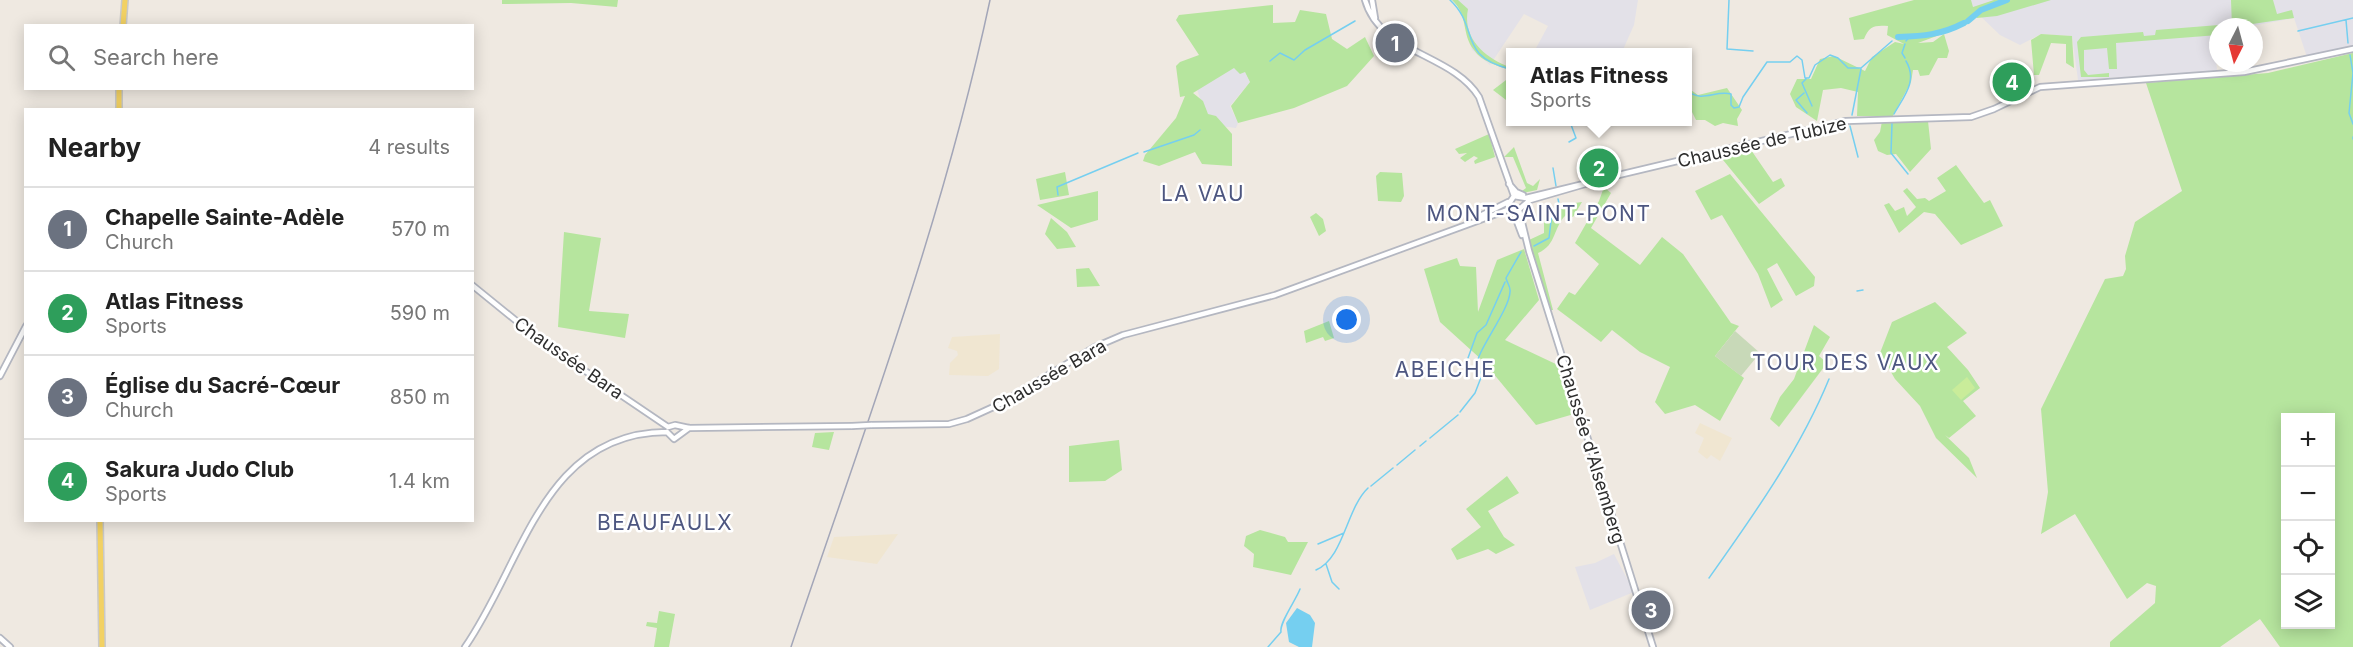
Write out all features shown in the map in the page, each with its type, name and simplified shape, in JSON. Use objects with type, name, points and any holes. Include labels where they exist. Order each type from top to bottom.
[{"type":"main road","points":[[123,24],[125,0]]},
{"type":"main road","points":[[1365,0],[1368,10],[1394,39],[1456,71],[1473,87],[1479,96],[1507,180],[1510,199]]},
{"type":"main road","points":[[1372,0],[1376,20]]},
{"type":"main road","name":"Chaussée de Tubize","points":[[1520,198],[1842,122],[1971,117],[1994,109],[2040,87],[2244,72],[2353,49]]},
{"type":"main road","points":[[119,90],[119,108]]},
{"type":"main road","points":[[1496,147],[1510,199]]},
{"type":"main road","name":"Chaussée de Tubize","points":[[1507,180],[1513,190],[1520,194],[1538,194]]},
{"type":"main road","name":"Chaussée de Tubize","points":[[1511,210],[1521,208],[1530,200],[1596,181]]},
{"type":"main road","points":[[1510,199],[1520,198]]},
{"type":"main road","name":"Chaussée d'Alsemberg","points":[[1520,198],[1529,251]]},
{"type":"main road","name":"Chaussée d'Alsemberg","points":[[1510,199],[1511,210],[1529,251],[1653,647]]},
{"type":"main road","name":"Chaussée Bara","points":[[1464,224],[1510,199]]},
{"type":"main road","name":"Chaussée Bara","points":[[680,430],[949,424],[967,420],[1000,404],[1095,347],[1123,335],[1275,295],[1464,224],[1511,210]]},
{"type":"main road","name":"Chaussée Bara","points":[[474,287],[541,341],[668,430]]},
{"type":"main road","points":[[0,376],[24,330]]},
{"type":"main road","points":[[465,647],[502,585],[539,510],[571,468],[591,452],[617,440],[668,430],[675,424],[680,430],[674,439],[668,430]]},
{"type":"main road","points":[[100,522],[102,647]]},
{"type":"main road","points":[[0,638],[10,647]]},
{"type":"shaded area","points":[[1452,0],[1638,0],[1634,25],[1624,48],[1536,48],[1548,26],[1524,14],[1490,65],[1472,50],[1461,9]]},
{"type":"shaded area","points":[[1970,0],[2353,0],[2353,46],[2307,57],[2294,18],[2263,24],[2263,18],[2209,18],[2209,72],[2078,80],[2072,36],[2041,34],[2020,45],[2000,35],[1976,12]]},
{"type":"shaded area","points":[[1234,67],[1245,72],[1250,82],[1230,106],[1238,123],[1236,128],[1220,126],[1206,118],[1197,89]]},
{"type":"shaded area","points":[[1000,334],[999,369],[988,376],[949,375],[950,363],[958,355],[957,351],[948,348],[952,337]]},
{"type":"shaded area","points":[[1700,423],[1732,438],[1720,461],[1711,455],[1707,459],[1698,452],[1704,438],[1695,433]]},
{"type":"shaded area","points":[[898,534],[877,564],[827,557],[834,537]]},
{"type":"shaded area","points":[[1614,554],[1634,592],[1590,610],[1575,567],[1595,563]]},
{"type":"green space","points":[[502,0],[618,0],[617,7],[571,3],[502,4]]},
{"type":"green space","points":[[1452,0],[1458,0],[1468,9],[1469,29],[1477,46],[1506,65],[1506,69],[1490,63],[1477,54],[1467,38],[1461,12]]},
{"type":"green space","points":[[1914,0],[1971,0],[1973,7],[1994,0],[2051,0],[1997,16],[1977,18],[1974,15],[1966,25],[1918,43],[1933,42],[1944,34],[1949,51],[1947,58],[1938,58],[1929,75],[1920,76],[1918,70],[1913,70],[1911,82],[1889,123],[1928,121],[1931,149],[1910,172],[1896,154],[1887,155],[1878,151],[1874,140],[1880,132],[1883,116],[1857,116],[1858,92],[1841,88],[1823,90],[1817,121],[1796,107],[1790,94],[1797,79],[1811,79],[1820,59],[1834,56],[1865,71],[1872,57],[1895,42],[1904,44],[1887,35],[1888,26],[1873,27],[1864,39],[1854,40],[1849,18]]},
{"type":"green space","points":[[2231,0],[2273,0],[2277,14],[2292,10],[2294,18],[2263,22],[2263,18],[2232,18]]},
{"type":"green space","points":[[1273,5],[1273,23],[1295,22],[1300,10],[1326,14],[1332,39],[1347,49],[1365,37],[1374,56],[1347,86],[1294,108],[1238,123],[1231,106],[1250,82],[1245,72],[1240,74],[1234,68],[1193,93],[1203,101],[1208,114],[1216,116],[1232,134],[1232,166],[1202,164],[1195,152],[1159,166],[1143,161],[1145,155],[1176,118],[1185,96],[1180,97],[1176,66],[1180,62],[1199,55],[1176,20],[1179,15]]},
{"type":"green space","points":[[2209,26],[2209,36],[2116,43],[2117,69],[2109,69],[2107,48],[2084,50],[2084,70],[2088,75],[2109,73],[2109,77],[2081,77],[2077,42],[2081,37],[2143,32],[2144,36],[2155,35],[2156,30]]},
{"type":"green space","points":[[2041,34],[2072,36],[2074,68],[2066,63],[2066,44],[2051,43],[2039,75],[2034,75],[2031,40]]},
{"type":"green space","points":[[2353,53],[2353,647],[2280,647],[2260,619],[2220,647],[2110,647],[2110,642],[2155,603],[2156,586],[2147,583],[2127,599],[2075,514],[2041,534],[2048,492],[2041,409],[2105,279],[2123,276],[2126,269],[2125,256],[2135,222],[2182,191],[2146,83],[2268,73]]},
{"type":"green space","points":[[1506,80],[1506,100],[1493,90]]},
{"type":"green space","points":[[1727,88],[1742,110],[1737,119],[1738,126],[1723,123],[1715,126],[1705,120],[1696,120],[1692,112],[1692,91],[1698,95]]},
{"type":"green space","points":[[1489,134],[1495,157],[1475,164],[1474,161],[1478,158],[1474,156],[1465,162],[1460,158],[1467,153],[1459,154],[1455,149]]},
{"type":"green space","points":[[1514,147],[1527,183],[1533,186],[1540,179],[1537,190],[1523,193],[1514,188],[1522,191],[1526,188],[1513,157],[1504,157]]},
{"type":"green space","points":[[1749,147],[1773,182],[1781,178],[1785,186],[1759,204],[1719,155]]},
{"type":"green space","points":[[1956,165],[1984,203],[1990,200],[2003,226],[1961,245],[1935,214],[1924,212],[1899,233],[1884,205],[1889,203],[1895,211],[1904,207],[1907,216],[1916,207],[1903,191],[1907,188],[1917,199],[1925,198],[1929,201],[1946,191],[1937,178]]},
{"type":"green space","points":[[1065,172],[1069,195],[1040,200],[1036,179]]},
{"type":"green space","points":[[1380,172],[1402,173],[1404,196],[1401,202],[1378,201],[1376,176]]},
{"type":"green space","points":[[1730,174],[1815,277],[1814,286],[1796,296],[1777,263],[1767,269],[1783,300],[1771,308],[1758,274],[1722,215],[1711,220],[1695,191]]},
{"type":"green space","points":[[1604,187],[1611,193],[1591,228],[1640,265],[1662,237],[1683,254],[1731,323],[1739,326],[1715,356],[1744,378],[1720,421],[1695,405],[1665,414],[1655,402],[1670,367],[1640,352],[1612,330],[1601,342],[1557,309],[1569,292],[1575,295],[1599,264],[1575,243],[1599,201]]},
{"type":"green space","points":[[1098,191],[1098,220],[1071,228],[1037,205]]},
{"type":"green space","points":[[1582,202],[1573,217],[1566,215],[1552,241],[1538,253],[1553,310],[1550,310],[1529,240],[1544,233],[1544,214],[1568,204]]},
{"type":"green space","points":[[1316,213],[1323,219],[1326,231],[1319,236],[1310,217]]},
{"type":"green space","points":[[1051,218],[1067,232],[1076,247],[1057,249],[1045,234]]},
{"type":"green space","points":[[564,232],[601,238],[589,311],[629,314],[625,338],[558,327]]},
{"type":"green space","points":[[1524,249],[1539,300],[1505,340],[1560,366],[1574,414],[1536,425],[1483,361],[1440,322],[1424,269],[1457,258],[1460,266],[1476,267],[1478,312],[1497,260]]},
{"type":"green space","points":[[1089,268],[1100,286],[1077,287],[1076,269]]},
{"type":"green space","points":[[1935,302],[1967,333],[1947,347],[1968,370],[1980,388],[1963,401],[1976,416],[1949,438],[1945,435],[1969,458],[1977,478],[1936,438],[1920,406],[1895,379],[1880,353],[1892,322]]},
{"type":"green space","points":[[1329,321],[1334,338],[1325,341],[1323,337],[1306,343],[1304,331]]},
{"type":"green space","points":[[1814,325],[1830,337],[1819,356],[1827,363],[1779,427],[1770,419],[1780,397],[1794,379]]},
{"type":"green space","points":[[1735,331],[1760,353],[1741,376],[1715,356]]},
{"type":"green space","points":[[1967,377],[1975,388],[1961,400],[1952,390]]},
{"type":"green space","points":[[834,432],[829,450],[812,447],[815,433]]},
{"type":"green space","points":[[1119,440],[1122,470],[1105,481],[1069,482],[1069,446]]},
{"type":"green space","points":[[1507,476],[1519,493],[1488,511],[1504,537],[1515,545],[1496,554],[1488,549],[1457,560],[1451,549],[1481,527],[1466,509]]},
{"type":"green space","points":[[1260,530],[1285,537],[1288,542],[1308,542],[1291,575],[1253,567],[1254,554],[1244,546],[1246,536]]},
{"type":"green space","points":[[659,611],[675,614],[669,647],[654,647],[657,628],[646,626],[647,622],[657,623]]},
{"type":"water","points":[[1297,608],[1310,615],[1315,623],[1312,647],[1299,647],[1289,642],[1286,623]]},
{"type":"waterway","points":[[1450,0],[1459,10],[1471,40],[1482,57],[1506,68]]},
{"type":"waterway","points":[[1729,0],[1727,49],[1753,51]]},
{"type":"waterway","points":[[1968,21],[1981,10],[2007,0]]},
{"type":"waterway","points":[[2298,31],[2353,18]]},
{"type":"waterway","points":[[2346,20],[2348,43]]},
{"type":"waterway","points":[[1270,61],[1280,53],[1294,60],[1305,50],[1355,21]]},
{"type":"waterway","points":[[1898,37],[1932,34],[1964,23]]},
{"type":"waterway","points":[[1906,41],[1909,37]]},
{"type":"waterway","points":[[1692,93],[1698,96],[1731,94],[1731,105],[1734,108],[1739,107],[1743,97],[1767,62],[1790,62],[1797,56],[1802,60],[1805,78],[1809,78],[1815,65],[1830,55],[1838,58],[1848,68],[1861,68],[1892,41]]},
{"type":"waterway","points":[[1905,44],[1902,53],[1905,58]]},
{"type":"waterway","points":[[2350,55],[2353,73],[2349,113],[2353,124]]},
{"type":"waterway","points":[[1894,114],[1910,82],[1911,75],[1906,61]]},
{"type":"waterway","points":[[1852,115],[1861,69]]},
{"type":"waterway","points":[[1806,79],[1802,83],[1812,106]]},
{"type":"waterway","points":[[1804,93],[1796,100],[1807,113]]},
{"type":"waterway","points":[[1892,123],[1891,153],[1908,174]]},
{"type":"waterway","points":[[1569,142],[1576,138],[1572,126]]},
{"type":"waterway","points":[[1850,126],[1858,157]]},
{"type":"waterway","points":[[1144,152],[1194,135],[1200,130]]},
{"type":"waterway","points":[[1058,195],[1057,187],[1138,153]]},
{"type":"waterway","points":[[1553,168],[1556,186]]},
{"type":"waterway","points":[[1534,246],[1549,238],[1552,213],[1560,208],[1558,199]]},
{"type":"waterway","points":[[1477,368],[1480,353],[1508,300],[1510,290],[1506,278],[1521,252]]},
{"type":"waterway","points":[[1468,358],[1477,333],[1486,325],[1505,282]]},
{"type":"waterway","points":[[1857,291],[1863,290]]},
{"type":"waterway","points":[[1460,412],[1475,393],[1482,375],[1480,371]]},
{"type":"waterway","points":[[1709,578],[1759,507],[1790,457],[1829,379]]},
{"type":"waterway","points":[[1430,438],[1458,415]]},
{"type":"waterway","points":[[1420,446],[1426,441]]},
{"type":"waterway","points":[[1397,465],[1415,450]]},
{"type":"waterway","points":[[1371,486],[1393,468]]},
{"type":"waterway","points":[[1316,570],[1333,555],[1355,508],[1368,488]]},
{"type":"waterway","points":[[1318,544],[1344,533]]},
{"type":"waterway","points":[[1326,564],[1332,582],[1339,589]]},
{"type":"waterway","points":[[1268,647],[1281,632],[1283,623],[1300,589]]},
{"type":"railway","points":[[791,647],[873,407],[925,245],[971,82],[990,0]]},
{"type":"place","name":"Chapelle Sainte-Adèle","points":[[1395,43]]},
{"type":"place","name":"Sakura Judo Club","points":[[2012,82]]},
{"type":"place","name":"Atlas Fitness","points":[[1599,168]]},
{"type":"place","name":"Église du Sacré-Cœur","points":[[1651,610]]},
{"type":"district","name":"LA VAU","points":[[1203,193]]},
{"type":"district","name":"MONT-SAINT-PONT","points":[[1539,213]]},
{"type":"district","name":"TOUR DES VAUX","points":[[1846,362]]},
{"type":"district","name":"ABEICHE","points":[[1445,369]]},
{"type":"district","name":"BEAUFAULX","points":[[665,522]]}]
